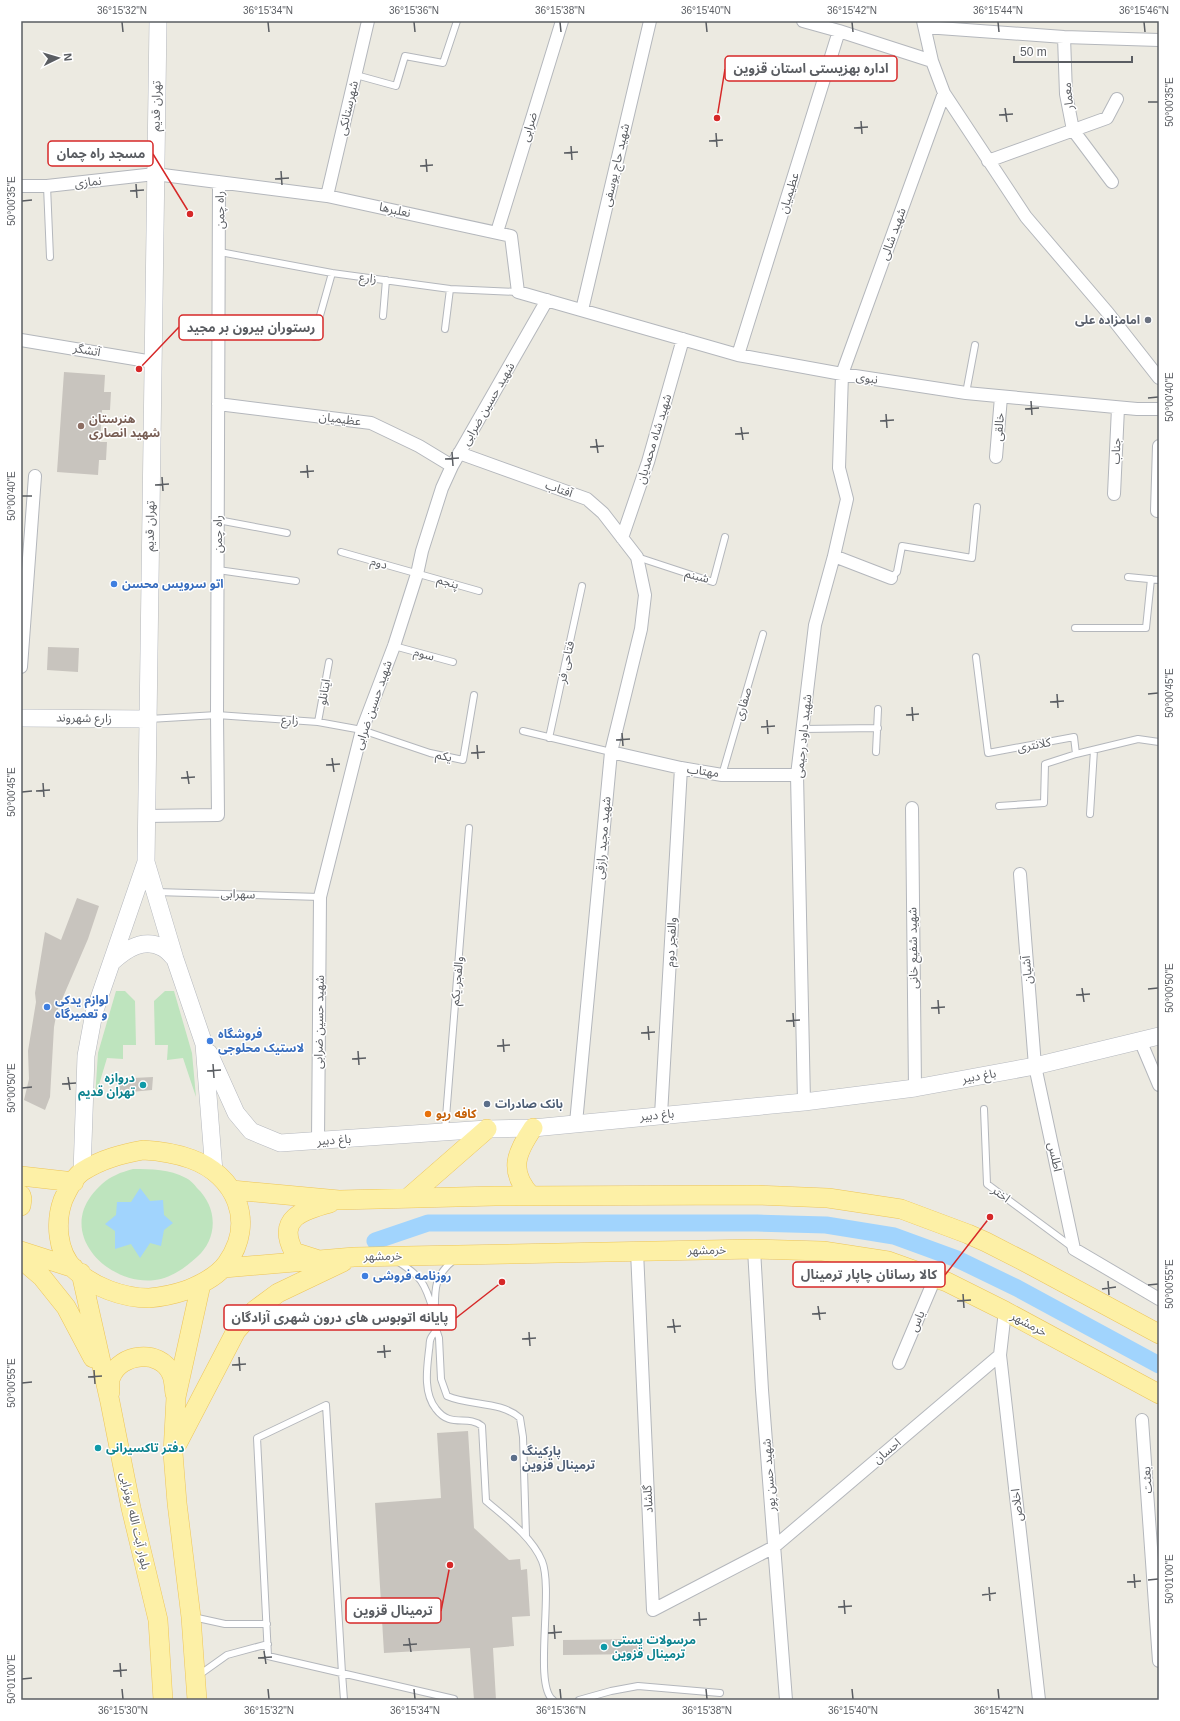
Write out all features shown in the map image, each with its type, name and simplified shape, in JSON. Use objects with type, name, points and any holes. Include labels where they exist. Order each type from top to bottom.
[{"type":"main road","name":"تهران قدیم","points":[[146,862],[158,21]]},
{"type":"main road","name":"زارع شهروند","points":[[21,718],[148,719]]},
{"type":"main road","points":[[146,862],[175,959],[204,1044],[214,1172]]},
{"type":"main road","points":[[78,1177],[86,1056],[94,1013],[146,862]]},
{"type":"main road","points":[[112,962],[124,950],[138,945],[150,944],[163,948],[175,959]]},
{"type":"main road","name":"باغ دبیر","points":[[204,1044],[236,1113],[251,1131],[280,1143],[487,1129],[532,1128],[804,1102],[915,1088],[1035,1066],[1159,1036]]},
{"type":"main road","points":[[531,1196],[524,1188],[520,1180],[517,1170],[517,1160],[519,1150],[532,1128]]},
{"type":"main road","points":[[408,1198],[487,1129]]},
{"type":"main road","points":[[21,1251],[77,1271],[96,1284],[122,1294],[149,1298],[176,1294],[201,1284],[224,1268],[233,1254],[239,1239],[239,1205],[232,1190],[214,1172],[192,1159],[174,1154],[143,1150],[118,1155],[78,1177],[66,1193],[60,1208],[58,1224],[60,1240],[65,1255],[77,1271]]},
{"type":"main road","points":[[21,1176],[78,1177]]},
{"type":"main road","points":[[232,1190],[339,1200],[531,1196],[758,1195],[828,1198],[901,1209],[980,1240],[1029,1264],[1159,1334]]},
{"type":"main road","points":[[21,1195],[21,1206]]},
{"type":"main road","points":[[318,1260],[294,1252],[288,1241],[288,1228],[295,1216],[307,1209],[339,1200]]},
{"type":"main road","name":"خرمشهر","points":[[224,1268],[381,1256],[754,1249],[823,1251],[888,1261],[935,1278],[1005,1311],[1159,1394]]},
{"type":"main road","points":[[173,1453],[236,1331],[255,1310],[278,1293],[354,1257]]},
{"type":"main road","points":[[21,1260],[42,1277],[66,1308],[90,1350],[110,1402]]},
{"type":"main road","name":"بلوار آیت الله ابوترابی","points":[[77,1271],[110,1402],[131,1508],[158,1620],[163,1700]]},
{"type":"main road","points":[[197,1700],[191,1617],[177,1503],[173,1453],[176,1397],[201,1284]]},
{"type":"main road","points":[[110,1402],[110,1378],[120,1364],[135,1357],[152,1358],[166,1366],[171,1373],[176,1397]]},
{"type":"street","name":"شهرستانکی","points":[[327,196],[368,21]]},
{"type":"street","name":"ضرابی","points":[[497,232],[562,21]]},
{"type":"street","name":"شهید حاج یوسفی","points":[[582,310],[650,21]]},
{"type":"street","points":[[803,21],[932,61]]},
{"type":"street","points":[[1159,40],[1064,37],[924,24],[932,61],[944,93],[988,161],[1026,217],[1108,313],[1159,378]]},
{"type":"street","name":"عظیمیان","points":[[738,355],[839,31]]},
{"type":"street","name":"معمار","points":[[1064,37],[1066,94],[1072,130],[1112,182]]},
{"type":"street","name":"شهید شالی","points":[[842,374],[944,93]]},
{"type":"street","points":[[988,161],[1107,118],[1117,100]]},
{"type":"street","name":"نعلبرها","points":[[155,174],[327,196],[512,236],[518,292]]},
{"type":"street","name":"نمازی","points":[[21,186],[47,186],[155,174]]},
{"type":"street","name":"راه چمن","points":[[146,816],[218,815],[219,182]]},
{"type":"street","points":[[518,292],[582,310]]},
{"type":"street","name":"شهید حسین ضرابی","points":[[318,1141],[320,897],[362,730],[394,646],[442,488],[459,453],[547,300]]},
{"type":"street","name":"نبوی","points":[[582,310],[738,355],[842,374],[1001,397],[1118,408],[1159,409]]},
{"type":"street","name":"شهید شاه محمدیان","points":[[622,538],[648,462],[684,339]]},
{"type":"street","name":"آتشگر","points":[[21,340],[153,362]]},
{"type":"street","name":"شهید داود رحیمی","points":[[804,1102],[797,775],[815,625],[834,556],[847,499],[839,468],[842,374]]},
{"type":"street","name":"خالقی","points":[[996,456],[1001,397]]},
{"type":"street","name":"عظیمیان","points":[[218,404],[371,423],[419,446],[452,466]]},
{"type":"street","name":"جناب","points":[[1114,494],[1118,408]]},
{"type":"street","points":[[1157,511],[1159,446]]},
{"type":"street","name":"آفتاب","points":[[459,453],[587,499],[603,513],[637,557]]},
{"type":"street","points":[[21,667],[35,476]]},
{"type":"street","points":[[834,556],[891,578]]},
{"type":"street","name":"شهید مجید رازقی","points":[[576,1123],[611,752],[641,629],[645,595],[637,557]]},
{"type":"street","name":"مهتاب","points":[[611,752],[681,768],[722,775],[797,775]]},
{"type":"street","name":"والفجر دوم","points":[[662,1115],[681,768]]},
{"type":"street","name":"شهید شفیع خانی","points":[[912,808],[915,1088]]},
{"type":"street","name":"آشیان","points":[[1020,874],[1035,1066]]},
{"type":"street","points":[[1140,1040],[1159,1085]]},
{"type":"street","name":"اطلس","points":[[1035,1066],[1074,1249]]},
{"type":"street","name":"شهید حسن پور","points":[[754,1249],[762,1390],[786,1700]]},
{"type":"street","points":[[1074,1249],[1159,1299]]},
{"type":"street","name":"گلشاد","points":[[637,1252],[653,1610],[774,1547]]},
{"type":"street","name":"یاس","points":[[899,1363],[935,1278]]},
{"type":"street","name":"اخلاص","points":[[1005,1311],[1000,1355],[1038,1700]]},
{"type":"street","name":"احسان","points":[[774,1547],[1000,1355]]},
{"type":"street","name":"بعثت","points":[[1142,1420],[1159,1661]]},
{"type":"lane","points":[[356,75],[396,86],[405,56],[443,63],[457,21]]},
{"type":"lane","points":[[47,186],[50,257]]},
{"type":"lane","name":"زارع","points":[[220,252],[332,273],[450,289],[518,292]]},
{"type":"lane","points":[[314,337],[332,273]]},
{"type":"lane","points":[[384,316],[386,280]]},
{"type":"lane","points":[[445,329],[450,289]]},
{"type":"lane","points":[[966,393],[975,345]]},
{"type":"lane","points":[[891,578],[897,572],[902,546],[972,558],[977,507]]},
{"type":"lane","points":[[218,520],[287,533]]},
{"type":"lane","name":"شبنم","points":[[637,557],[713,582],[726,537]]},
{"type":"lane","name":"دوم","points":[[341,552],[417,574]]},
{"type":"lane","points":[[218,570],[296,581]]},
{"type":"lane","name":"پنجم","points":[[417,574],[479,591]]},
{"type":"lane","points":[[1128,577],[1159,580]]},
{"type":"lane","points":[[1075,628],[1146,628],[1151,579]]},
{"type":"lane","name":"فتاحی فر","points":[[549,738],[582,586]]},
{"type":"lane","name":"صفاری","points":[[722,775],[763,634]]},
{"type":"lane","name":"سوم","points":[[394,646],[453,662]]},
{"type":"lane","name":"کلانتری","points":[[976,658],[988,753],[1074,737],[1076,754]]},
{"type":"lane","name":"اینانلو","points":[[318,722],[329,662]]},
{"type":"lane","name":"یکم","points":[[362,730],[430,753],[462,760],[474,695]]},
{"type":"lane","points":[[876,752],[878,710]]},
{"type":"lane","name":"زارع","points":[[148,719],[217,715],[318,722],[362,730]]},
{"type":"lane","points":[[803,729],[878,728]]},
{"type":"lane","points":[[523,731],[611,752]]},
{"type":"lane","points":[[999,806],[1044,804],[1045,764],[1076,754],[1138,739],[1159,742]]},
{"type":"lane","points":[[1090,814],[1094,750]]},
{"type":"lane","name":"والفجر یکم","points":[[445,1133],[469,828]]},
{"type":"lane","name":"سهرابی","points":[[155,892],[320,897]]},
{"type":"lane","name":"اختر","points":[[984,1109],[987,1184],[1074,1249]]},
{"type":"lane","points":[[462,1255],[447,1266],[438,1279],[435,1287],[436,1331],[431,1338],[427,1368],[430,1400],[442,1416],[451,1421],[477,1422],[482,1426],[486,1501],[526,1536],[542,1561],[547,1586],[544,1665],[547,1691],[553,1700]]},
{"type":"lane","points":[[381,1256],[396,1260],[424,1283],[434,1313],[436,1331],[439,1338],[441,1379],[447,1396],[456,1400],[505,1410],[514,1413],[520,1418],[523,1437],[526,1536]]},
{"type":"lane","points":[[344,1700],[342,1673],[326,1405],[257,1438],[268,1656],[342,1673],[454,1699]]},
{"type":"lane","points":[[191,1617],[225,1624],[267,1624]]},
{"type":"lane","points":[[196,1677],[227,1655],[268,1644]]},
{"type":"lane","points":[[579,1700],[611,1691],[638,1686],[720,1693]]},
{"type":"green space","points":[[116,991],[125,991],[135,1001],[136,1045],[123,1045],[123,1059],[107,1058],[95,1098],[98,1053]]},
{"type":"green space","points":[[165,991],[174,991],[192,1053],[196,1097],[183,1058],[167,1060],[168,1045],[155,1045],[154,1001]]},
{"type":"green space","points":[[133,1169],[154,1169],[180,1175],[193,1184],[204,1196],[212,1214],[212,1232],[204,1249],[183,1269],[161,1279],[138,1280],[122,1275],[107,1267],[95,1256],[86,1243],[82,1228],[83,1212],[91,1196],[96,1190],[105,1181],[112,1177]]},
{"type":"water","points":[[140,1188],[150,1201],[163,1200],[164,1215],[173,1223],[164,1230],[161,1246],[150,1243],[140,1258],[131,1244],[115,1249],[115,1231],[105,1224],[116,1215],[117,1202],[131,1202]]},
{"type":"building","name":"هنرستان شهید انصاری","points":[[64,372],[105,375],[104,392],[111,392],[110,410],[102,410],[100,442],[107,442],[106,460],[99,460],[98,475],[57,472]]},
{"type":"building","points":[[48,647],[79,648],[78,672],[47,670]]},
{"type":"building","name":"لوازم یدکی و تعمیرگاه","points":[[77,898],[99,906],[88,939],[57,1011],[54,1027],[50,1097],[45,1110],[24,1100],[29,1079],[28,1051],[36,1002],[35,993],[45,932],[61,940]]},
{"type":"building","points":[[153,1077],[152,1090],[120,1093],[119,1080]]},
{"type":"building","points":[[468,1431],[474,1528],[509,1560],[520,1559],[521,1570],[527,1569],[530,1616],[512,1617],[514,1646],[493,1648],[496,1700],[474,1700],[470,1648],[384,1653],[375,1503],[441,1498],[437,1433]]},
{"type":"building","name":"مرسولات پستی ترمینال قزوین","points":[[644,1639],[644,1654],[563,1655],[563,1640]]},
{"type":"waterway","points":[[375,1241],[428,1223],[757,1223],[826,1225],[894,1236],[957,1259],[1017,1288],[1159,1365]]},
{"type":"place","name":"اداره بهزیستی استان قزوین","points":[[717,118]]},
{"type":"place","name":"مسجد راه چمان","points":[[190,214]]},
{"type":"place","name":"امامزاده علی","points":[[1148,320]]},
{"type":"place","name":"رستوران بیرون بر مجید","points":[[139,369]]},
{"type":"place","name":"هنرستان شهید انصاری","points":[[81,426]]},
{"type":"place","name":"اتو سرویس محسن","points":[[114,584]]},
{"type":"place","name":"لوازم یدکی و تعمیرگاه","points":[[47,1007]]},
{"type":"place","name":"فروشگاه لاستیک محلوجی","points":[[210,1041]]},
{"type":"place","name":"دروازه تهران قدیم","points":[[143,1085]]},
{"type":"place","name":"بانک صادرات","points":[[487,1104]]},
{"type":"place","name":"کافه ریو","points":[[428,1114]]},
{"type":"place","name":"کالا رسانان چاپار ترمینال","points":[[990,1217]]},
{"type":"place","name":"روزنامه فروشی","points":[[365,1276]]},
{"type":"place","name":"پایانه اتوبوس های درون شهری آزادگان","points":[[502,1282]]},
{"type":"place","name":"دفتر تاکسیرانی","points":[[98,1448]]},
{"type":"place","name":"پارکینگ ترمینال قزوین","points":[[514,1458]]},
{"type":"place","name":"ترمینال قزوین","points":[[450,1565]]},
{"type":"place","name":"مرسولات پستی ترمینال قزوین","points":[[604,1647]]}]
